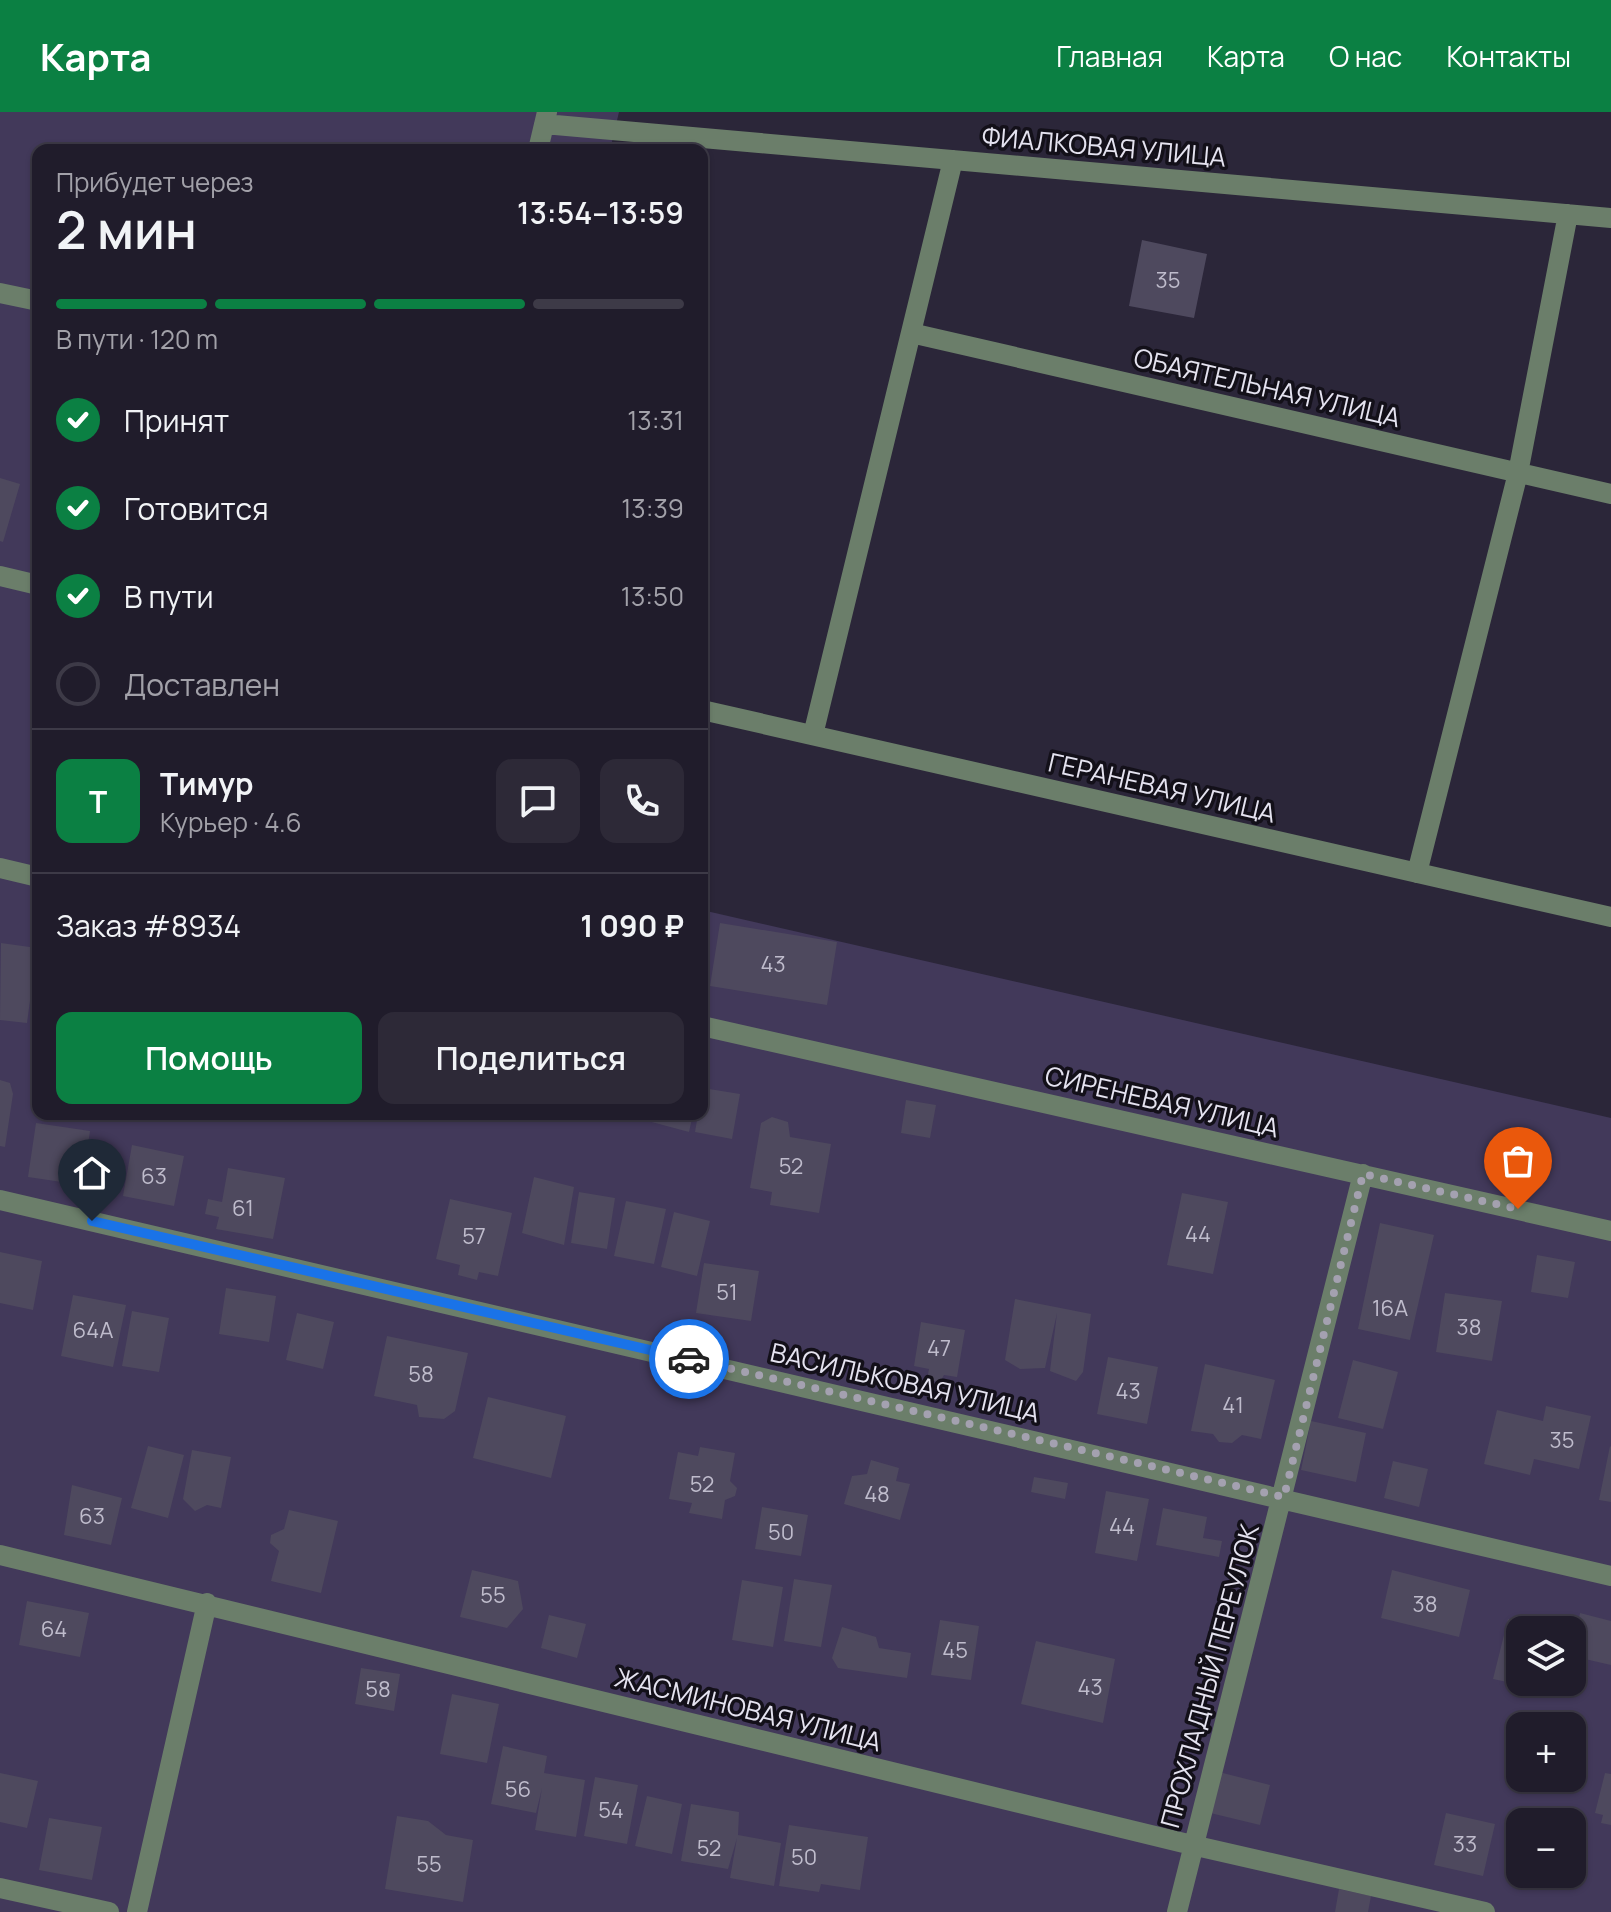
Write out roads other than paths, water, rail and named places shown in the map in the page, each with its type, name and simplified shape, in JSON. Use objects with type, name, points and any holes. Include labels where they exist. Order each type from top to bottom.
[{"type":"lane","points":[[540,144],[546,118]]},
{"type":"lane","name":"ФИАЛКОВАЯ УЛИЦА","points":[[546,118],[953,160],[1611,218]]},
{"type":"lane","points":[[813,735],[953,160]]},
{"type":"lane","points":[[1417,873],[1518,473],[1568,214]]},
{"type":"lane","points":[[0,293],[32,300]]},
{"type":"lane","name":"ОБАЯТЕЛЬНАЯ УЛИЦА","points":[[911,333],[1611,494]]},
{"type":"lane","points":[[0,576],[32,584]]},
{"type":"lane","name":"ГЕРАНЕВАЯ УЛИЦА","points":[[708,711],[1611,917]]},
{"type":"lane","points":[[0,868],[32,876]]},
{"type":"lane","name":"СИРЕНЕВАЯ УЛИЦА","points":[[708,1027],[1611,1231]]},
{"type":"lane","name":"ПРОХЛАДНЫЙ ПЕРЕУЛОК","points":[[1177,1912],[1363,1174]]},
{"type":"lane","name":"ВАСИЛЬКОВАЯ УЛИЦА","points":[[0,1200],[1284,1497],[1611,1576]]},
{"type":"lane","name":"ЖАСМИНОВАЯ УЛИЦА","points":[[0,1555],[1192,1845],[1485,1912]]},
{"type":"lane","points":[[137,1912],[207,1603]]},
{"type":"lane","points":[[0,1888],[109,1912]]}]
